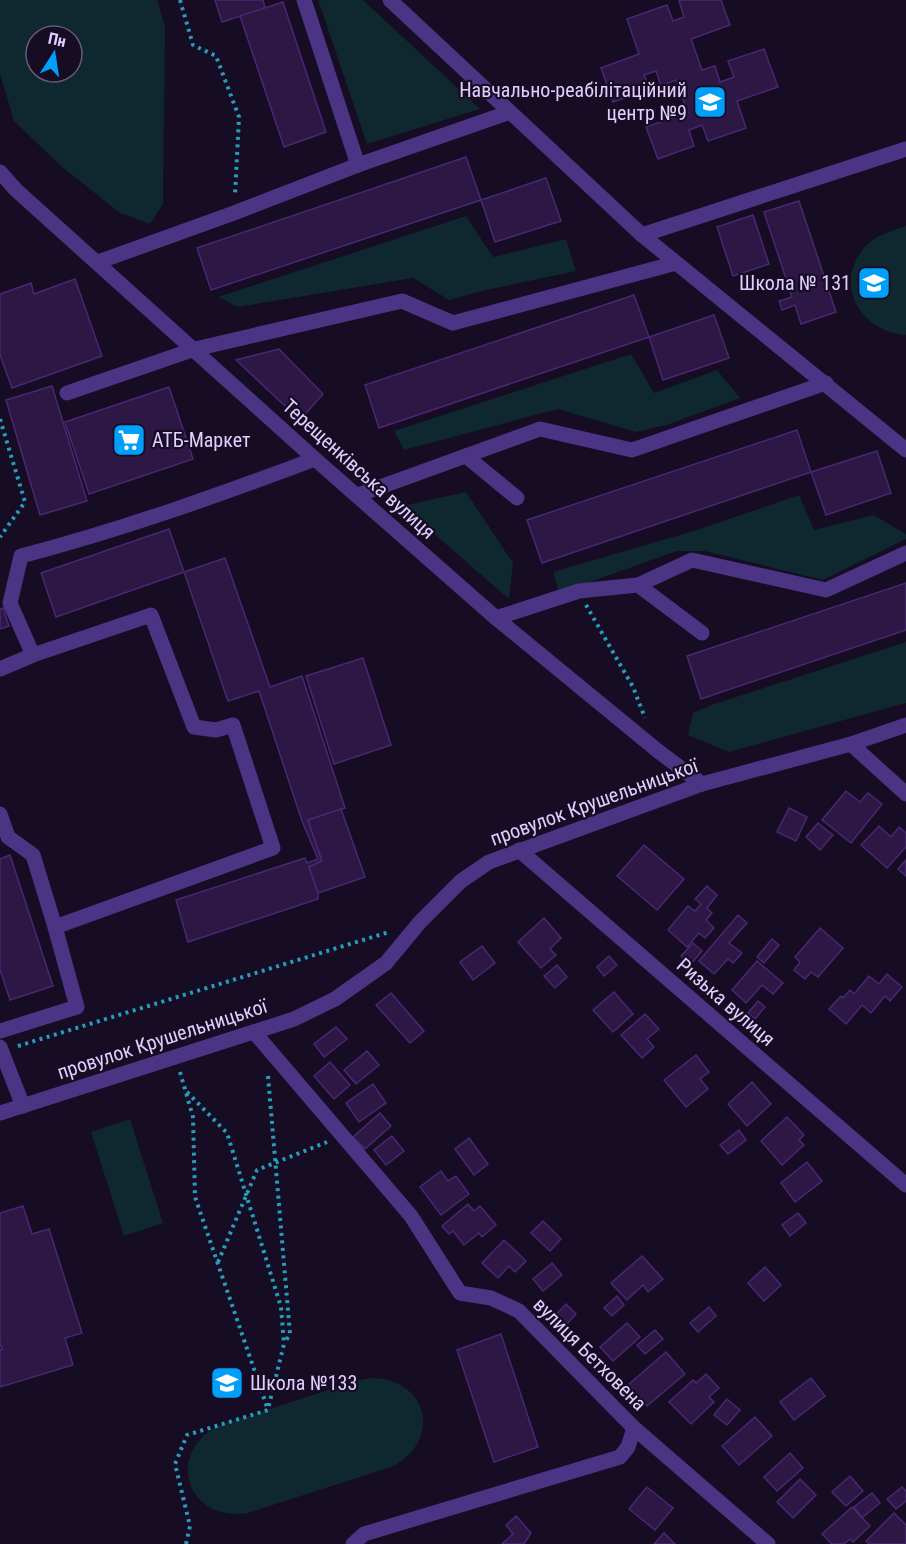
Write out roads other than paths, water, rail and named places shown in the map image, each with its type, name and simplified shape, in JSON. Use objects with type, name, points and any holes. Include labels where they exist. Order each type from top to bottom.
[{"type":"street","points":[[304,0],[358,165]]},
{"type":"street","points":[[390,0],[642,236],[906,450]]},
{"type":"street","points":[[98,262],[358,165],[510,112]]},
{"type":"street","points":[[642,236],[906,149]]},
{"type":"street","name":"Терещенківська вулиця","points":[[0,172],[16,190],[315,459],[496,618],[658,751],[702,784]]},
{"type":"street","points":[[67,393],[195,349],[402,301],[453,323],[676,263]]},
{"type":"street","points":[[358,495],[540,429],[632,450],[826,383]]},
{"type":"street","points":[[466,456],[517,498]]},
{"type":"street","points":[[33,655],[10,603],[21,556],[84,540],[315,459]]},
{"type":"street","points":[[496,618],[579,591],[638,585],[692,560],[825,590],[906,553]]},
{"type":"street","points":[[638,585],[702,633]]},
{"type":"street","points":[[0,669],[33,655],[151,615],[194,728],[216,730],[233,725],[273,848],[55,927]]},
{"type":"street","name":"провулок Крушельницької","points":[[0,1113],[294,1019],[335,999],[386,963],[420,922],[461,881],[489,862],[702,784],[851,744],[906,725]]},
{"type":"street","points":[[851,744],[906,794]]},
{"type":"street","points":[[0,814],[8,837],[33,855],[76,1007],[0,1031]]},
{"type":"street","name":"Ризька вулиця","points":[[519,850],[906,1185]]},
{"type":"street","name":"вулиця Бетховена","points":[[254,1032],[411,1216],[460,1293],[490,1298],[519,1311],[634,1428],[768,1544]]},
{"type":"street","points":[[1,1049],[23,1106]]},
{"type":"street","points":[[353,1544],[364,1534],[620,1457],[628,1447],[634,1428]]},
{"type":"place","name":"Навчально-реабілітаційний центр №9","points":[[710,102]]},
{"type":"place","name":"Школа № 131","points":[[874,283]]},
{"type":"place","name":"АТБ-Маркет","points":[[129,440]]},
{"type":"place","name":"Школа №133","points":[[227,1383]]}]
